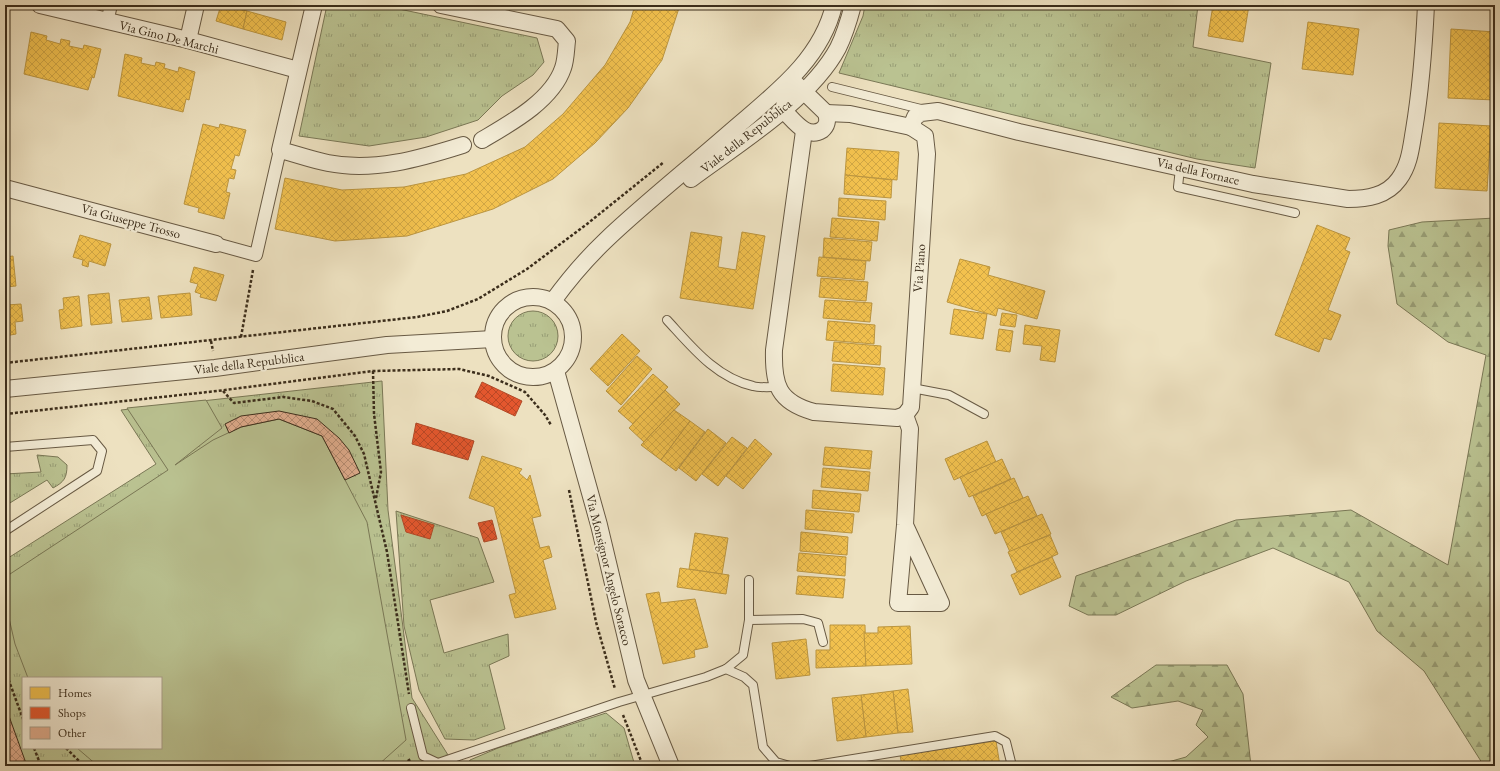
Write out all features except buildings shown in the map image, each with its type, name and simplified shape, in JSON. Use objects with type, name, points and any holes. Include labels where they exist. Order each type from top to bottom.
[{"type":"street","name":"Via Gino De Marchi","points":[[40,5],[188,40],[298,70]]},
{"type":"street","points":[[107,22],[111,5]]},
{"type":"street","points":[[188,40],[196,5]]},
{"type":"street","points":[[256,255],[314,5]]},
{"type":"street","points":[[441,5],[557,29],[567,41],[563,68],[552,88],[517,119],[482,140]]},
{"type":"street","name":"Viale della Repubblica","points":[[553,301],[577,269],[607,239],[790,79],[822,37],[831,17],[834,5]]},
{"type":"street","name":"Viale della Repubblica","points":[[607,239],[783,110],[803,91],[826,66],[837,48],[848,26],[853,5]]},
{"type":"street","name":"Via della Fornace","points":[[928,111],[938,111],[1019,132],[1253,184],[1348,200],[1375,196],[1388,190],[1399,179],[1408,162],[1421,91],[1426,5]]},
{"type":"street","points":[[790,79],[803,91],[826,113],[828,120],[826,126],[820,131],[813,133],[804,131],[783,110],[790,79]]},
{"type":"street","points":[[826,113],[850,114],[911,127],[915,117],[928,111]]},
{"type":"street","name":"Via Piano","points":[[905,415],[911,407],[927,145],[925,136],[911,127]]},
{"type":"street","points":[[804,131],[774,350],[773,372],[778,387],[788,400],[814,412],[897,418],[905,415],[910,429],[905,525],[898,603],[941,603],[905,525]]},
{"type":"street","points":[[280,150],[327,163],[353,166],[385,164],[412,159],[463,145]]},
{"type":"street","name":"Via Giuseppe Trosso","points":[[5,188],[256,255]]},
{"type":"street","points":[[536,297],[553,301],[565,312],[573,327],[574,344],[568,359],[556,371],[540,377],[523,377],[508,369],[497,356],[492,339],[495,322],[505,308],[520,299],[536,297]]},
{"type":"street","name":"Viale della Repubblica","points":[[5,389],[215,368],[387,345],[492,339]]},
{"type":"street","name":"Via Monsignor Angelo Soracco","points":[[556,371],[599,525],[641,696],[671,766]]},
{"type":"lane","points":[[832,87],[928,111]]},
{"type":"lane","points":[[1180,168],[1178,187],[1295,213]]},
{"type":"lane","points":[[667,320],[695,351],[725,375],[752,386],[778,387]]},
{"type":"lane","points":[[912,388],[949,395],[984,414]]},
{"type":"lane","points":[[5,446],[93,440],[102,451],[97,471],[5,531]]},
{"type":"lane","points":[[411,708],[423,756],[438,765],[619,702],[726,669],[743,655],[749,620],[749,580]]},
{"type":"lane","points":[[749,620],[803,619],[818,622],[823,642]]},
{"type":"lane","points":[[726,669],[744,677],[753,685],[763,747],[776,762],[790,766]]},
{"type":"lane","points":[[810,766],[996,736],[1006,742],[1012,766]]},
{"type":"path","points":[[5,363],[241,338],[417,317],[464,305],[478,299],[527,269],[587,224],[670,158]]},
{"type":"path","points":[[241,338],[256,255]]},
{"type":"path","points":[[5,414],[222,391],[373,371],[459,369],[489,376],[525,392],[552,427]]},
{"type":"path","points":[[373,371],[374,414],[381,472],[376,500]]},
{"type":"path","points":[[222,391],[234,403],[283,397],[312,401],[332,409],[351,431],[364,454],[376,500],[387,552],[411,708]]},
{"type":"path","points":[[567,483],[596,622],[619,702],[643,766]]},
{"type":"path","points":[[5,670],[22,716]]},
{"type":"path","points":[[34,749],[41,766]]},
{"type":"path","points":[[67,749],[84,766]]},
{"type":"green space","points":[[327,5],[380,5],[537,38],[544,62],[533,75],[502,96],[478,120],[426,137],[369,146],[299,136]]},
{"type":"green space","points":[[865,5],[1198,5],[1193,47],[1271,63],[1255,168],[1197,159],[839,73],[863,16]]},
{"type":"green space","points":[[1495,218],[1495,766],[1484,766],[1424,671],[1377,631],[1349,582],[1273,548],[1186,581],[1116,615],[1088,615],[1069,606],[1076,576],[1236,520],[1351,510],[1448,565],[1486,355],[1448,342],[1397,304],[1388,246],[1389,230],[1422,222]]},
{"type":"green space","points":[[533,311],[547,315],[554,322],[558,336],[554,350],[547,357],[533,361],[519,357],[512,350],[508,336],[512,322],[519,315]]},
{"type":"green space","points":[[382,381],[388,510],[412,698],[455,766],[5,766],[5,560],[156,464],[121,410]]},
{"type":"green space","points":[[206,400],[222,428],[175,465],[213,440],[241,427],[279,419],[322,436],[367,522],[406,740],[377,766],[98,766],[78,749],[162,749],[162,677],[28,677],[15,644],[5,601],[7,576],[168,470],[127,408]]},
{"type":"green space","points":[[37,455],[58,457],[67,465],[64,479],[60,484],[53,488],[47,480],[5,506],[5,474],[41,472]]},
{"type":"green space","points":[[396,511],[478,538],[494,582],[430,600],[444,653],[508,634],[509,656],[489,665],[505,729],[474,740],[445,739],[419,690],[404,626]]},
{"type":"green space","points":[[1156,665],[1227,665],[1243,694],[1251,766],[1162,766],[1161,764],[1186,757],[1208,737],[1196,725],[1203,710],[1178,701],[1132,708],[1111,697]]},
{"type":"green space","points":[[606,713],[624,728],[635,766],[467,766],[470,760],[498,748]]}]
